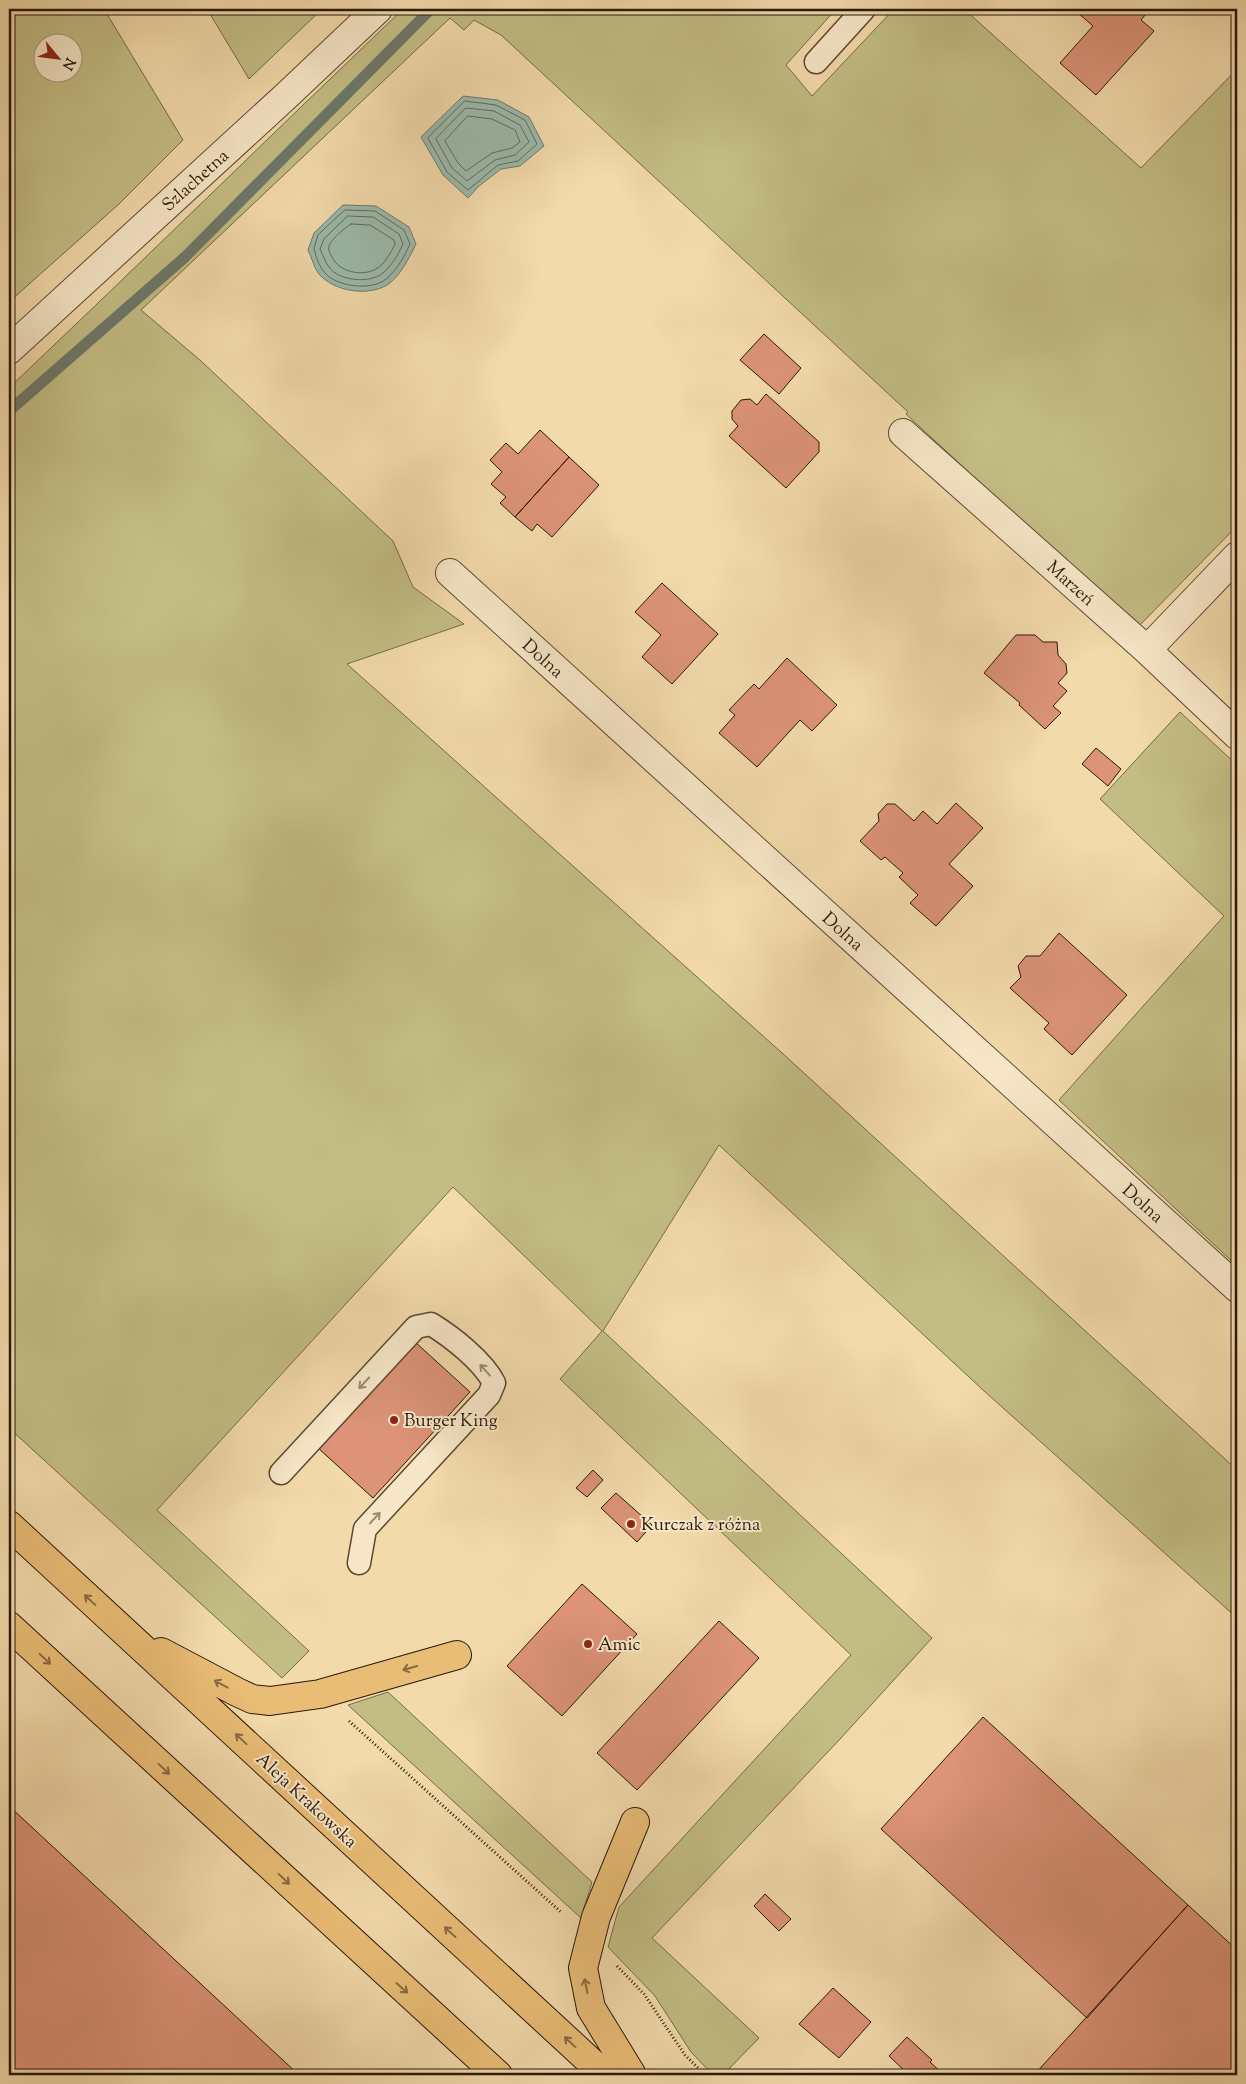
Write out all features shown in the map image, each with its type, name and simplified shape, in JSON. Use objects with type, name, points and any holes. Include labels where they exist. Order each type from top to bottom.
[{"type":"main road","name":"Aleja Krakowska","points":[[9,1525],[606,2075]]},
{"type":"main road","points":[[9,1626],[498,2075]]},
{"type":"main road","points":[[126,1633],[237,1692],[252,1699],[270,1701],[320,1694],[457,1655]]},
{"type":"main road","points":[[632,2075],[590,2008],[583,1968],[596,1917],[635,1822]]},
{"type":"street","name":"Szlachetna","points":[[9,350],[286,97],[378,9]]},
{"type":"street","name":"Marzeń","points":[[903,433],[1147,650],[1237,735]]},
{"type":"street","points":[[1147,650],[1237,556]]},
{"type":"street","name":"Dolna","points":[[450,573],[1237,1288]]},
{"type":"lane","points":[[816,62],[864,9]]},
{"type":"lane","points":[[281,1473],[416,1327],[431,1324],[445,1333],[488,1372],[494,1383],[489,1395],[365,1529],[359,1563]]},
{"type":"path","points":[[347,1718],[567,1918]]},
{"type":"path","points":[[617,1966],[644,1994],[685,2055],[705,2075]]},
{"type":"shaded area","points":[[9,9],[104,9],[183,140],[119,204],[9,302]]},
{"type":"shaded area","points":[[207,9],[322,9],[249,79]]},
{"type":"shaded area","points":[[403,9],[836,9],[786,65],[812,96],[894,9],[964,9],[1141,168],[1237,69],[1237,526],[1137,628],[906,414],[908,412],[501,35],[474,20],[464,30],[450,18],[141,310],[201,361],[393,541],[413,587],[464,624],[347,664],[781,1052],[1237,1470],[1237,1618],[983,1390],[719,1145],[603,1331],[932,1638],[841,1738],[652,1938],[759,2038],[723,2075],[713,2075],[691,2052],[655,1996],[608,1947],[619,1907],[851,1655],[560,1379],[602,1331],[453,1187],[157,1510],[309,1651],[282,1678],[9,1428],[9,388]]},
{"type":"shaded area","points":[[1180,712],[1237,765],[1237,1266],[1059,1100],[1224,916],[1100,799]]},
{"type":"shaded area","points":[[388,1692],[592,1882],[581,1918],[348,1705]]},
{"type":"water","points":[[463,96],[498,100],[529,117],[544,146],[520,166],[501,169],[479,186],[468,198],[443,175],[421,137]]},
{"type":"water","points":[[343,205],[376,206],[409,227],[416,244],[400,272],[387,285],[372,290],[354,291],[336,286],[317,272],[308,250],[314,233]]},
{"type":"building","points":[[1081,9],[1150,9],[1141,20],[1154,31],[1096,95],[1060,63],[1093,26],[1078,13]]},
{"type":"building","points":[[764,334],[801,368],[779,394],[740,360]]},
{"type":"building","points":[[766,394],[819,442],[819,452],[786,488],[729,436],[738,426],[732,419],[732,411],[741,400],[750,399],[757,405]]},
{"type":"building","points":[[540,430],[569,457],[515,517],[500,503],[506,497],[491,484],[502,472],[490,460],[506,443],[518,454]]},
{"type":"building","points":[[569,457],[599,485],[552,537],[537,524],[532,531],[515,517]]},
{"type":"building","points":[[662,583],[718,634],[672,684],[642,657],[661,635],[635,612]]},
{"type":"building","points":[[1016,635],[1035,635],[1043,642],[1057,642],[1058,655],[1066,664],[1067,673],[1058,683],[1067,691],[1053,706],[1061,713],[1045,729],[1019,705],[1020,703],[984,673]]},
{"type":"building","points":[[787,658],[837,705],[812,731],[800,720],[757,767],[719,733],[735,715],[729,710],[754,684],[759,689]]},
{"type":"building","points":[[1096,748],[1121,769],[1108,786],[1082,764]]},
{"type":"building","points":[[956,803],[983,828],[949,864],[973,886],[936,926],[910,903],[918,895],[899,877],[903,873],[885,857],[881,860],[860,841],[879,821],[878,814],[887,804],[895,804],[914,821],[923,811],[937,824]]},
{"type":"building","points":[[1059,933],[1127,995],[1072,1055],[1044,1029],[1049,1023],[1010,988],[1021,977],[1018,966],[1026,956],[1040,956]]},
{"type":"building","name":"Burger King","points":[[414,1341],[470,1392],[373,1498],[317,1447]]},
{"type":"building","points":[[593,1470],[603,1480],[587,1497],[576,1488]]},
{"type":"building","points":[[616,1493],[652,1525],[637,1542],[601,1508]]},
{"type":"building","points":[[582,1584],[637,1634],[562,1716],[507,1666]]},
{"type":"building","points":[[719,1621],[759,1658],[637,1790],[597,1753]]},
{"type":"building","points":[[983,1717],[1188,1905],[1087,2018],[881,1829]]},
{"type":"building","points":[[9,1806],[299,2075],[9,2075]]},
{"type":"building","points":[[765,1894],[791,1919],[779,1931],[754,1906]]},
{"type":"building","points":[[1188,1905],[1237,1950],[1237,2075],[1034,2075]]},
{"type":"building","points":[[833,1988],[871,2022],[839,2058],[799,2024]]},
{"type":"building","points":[[907,2037],[932,2060],[930,2062],[944,2075],[909,2075],[889,2056]]},
{"type":"waterway","points":[[9,411],[185,257],[431,9]]},
{"type":"place","name":"Burger King","points":[[394,1420]]},
{"type":"place","name":"Kurczak z różna","points":[[631,1524]]},
{"type":"place","name":"Amic","points":[[588,1644]]}]
